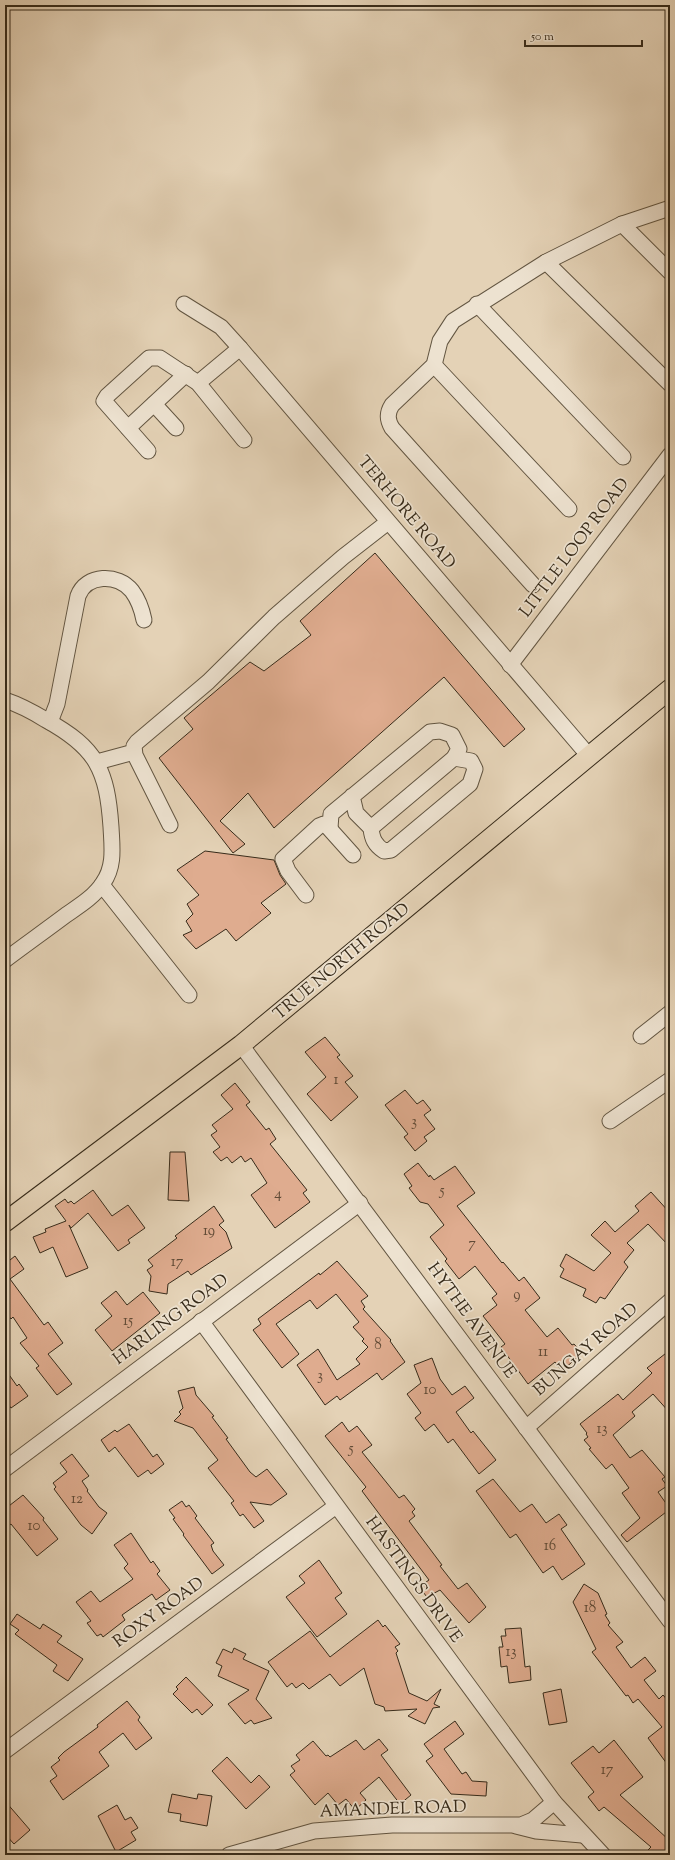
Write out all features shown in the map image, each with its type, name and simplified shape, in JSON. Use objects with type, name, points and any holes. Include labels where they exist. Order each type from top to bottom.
[{"type":"main road","name":"TRUE NORTH ROAD","points":[[5,1222],[241,1045],[670,689]]},
{"type":"street","points":[[533,585],[392,428],[388,420],[388,412],[392,405],[434,365],[440,341],[453,321],[546,262],[622,224],[670,208]]},
{"type":"street","points":[[622,224],[670,272]]},
{"type":"street","points":[[546,262],[670,384]]},
{"type":"street","name":"TERHORE ROAD","points":[[184,304],[221,327],[240,348],[589,756]]},
{"type":"street","points":[[478,304],[623,458]]},
{"type":"street","points":[[128,428],[154,404],[240,348]]},
{"type":"street","points":[[148,451],[104,401],[107,396],[149,358],[160,358],[192,379],[244,440]]},
{"type":"street","points":[[434,365],[569,509]]},
{"type":"street","points":[[154,404],[176,428]]},
{"type":"street","name":"LITTLE LOOP ROAD","points":[[510,665],[670,454]]},
{"type":"street","points":[[170,825],[134,752],[137,742],[208,682],[274,617],[343,557],[388,522]]},
{"type":"street","points":[[50,722],[57,704],[78,596],[84,587],[89,582],[99,579],[110,578],[122,583],[132,591],[142,610],[144,620]]},
{"type":"street","points":[[5,700],[50,722],[83,744],[97,762],[104,780],[111,822],[113,854],[108,873],[102,885],[89,898],[5,960]]},
{"type":"street","points":[[330,828],[331,814],[430,732],[440,731],[452,735],[459,749],[454,758],[371,828]]},
{"type":"street","points":[[97,762],[134,752]]},
{"type":"street","points":[[352,796],[356,813],[371,828],[372,838],[377,846],[384,851],[391,850],[470,784],[475,769],[471,761],[454,758]]},
{"type":"street","points":[[306,895],[282,862],[283,858],[321,824],[330,828],[353,855]]},
{"type":"street","points":[[102,885],[189,995]]},
{"type":"street","points":[[641,1036],[670,1013]]},
{"type":"street","name":"HYTHE AVENUE","points":[[241,1045],[670,1621]]},
{"type":"street","points":[[610,1121],[670,1080]]},
{"type":"street","name":"HARLING ROAD","points":[[5,1469],[360,1203]]},
{"type":"street","name":"BUNGAY ROAD","points":[[526,1428],[670,1301]]},
{"type":"street","name":"HASTINGS DRIVE","points":[[201,1321],[554,1802],[582,1835],[603,1855]]},
{"type":"street","name":"ROXY ROAD","points":[[5,1750],[336,1506]]},
{"type":"street","name":"AMANDEL ROAD","points":[[229,1855],[314,1831],[392,1825],[515,1826],[533,1820],[554,1802]]},
{"type":"street","points":[[515,1826],[536,1831],[582,1835]]},
{"type":"building","points":[[375,553],[525,729],[504,747],[444,677],[274,828],[248,793],[220,821],[245,844],[233,853],[159,758],[193,729],[184,718],[250,662],[264,671],[311,635],[300,621]]},
{"type":"building","points":[[205,851],[274,860],[280,875],[286,884],[261,903],[271,913],[236,941],[226,929],[196,949],[183,935],[192,931],[186,921],[193,914],[187,904],[199,895],[177,870]]},
{"type":"building","points":[[325,1037],[340,1055],[337,1057],[353,1076],[345,1082],[358,1097],[331,1121],[307,1094],[326,1077],[305,1052]]},
{"type":"building","points":[[235,1083],[250,1102],[246,1105],[266,1130],[269,1128],[276,1139],[270,1144],[307,1190],[303,1193],[310,1202],[275,1228],[251,1195],[267,1183],[251,1158],[245,1162],[241,1156],[232,1163],[227,1157],[221,1161],[213,1152],[220,1147],[211,1135],[217,1131],[212,1125],[233,1109],[221,1095]]},
{"type":"building","points":[[405,1090],[417,1104],[423,1100],[431,1110],[424,1115],[435,1129],[424,1137],[427,1141],[415,1151],[404,1137],[408,1134],[385,1105]]},
{"type":"building","points":[[170,1152],[185,1152],[189,1201],[168,1200]]},
{"type":"building","points":[[418,1163],[429,1177],[430,1175],[434,1180],[455,1166],[475,1193],[457,1206],[502,1263],[503,1262],[519,1281],[524,1277],[540,1298],[525,1310],[547,1337],[558,1328],[572,1345],[574,1344],[582,1353],[562,1371],[555,1362],[528,1384],[501,1347],[505,1344],[483,1316],[497,1305],[492,1298],[497,1294],[475,1266],[459,1279],[445,1261],[447,1259],[430,1237],[444,1225],[428,1204],[420,1202],[409,1188],[412,1186],[404,1174]]},
{"type":"building","points":[[93,1190],[112,1216],[128,1205],[145,1228],[128,1240],[130,1243],[118,1251],[88,1213],[71,1228],[69,1225],[88,1268],[66,1277],[53,1247],[40,1253],[33,1237],[46,1232],[45,1229],[66,1221],[55,1206],[65,1199],[68,1203],[71,1201],[74,1204]]},
{"type":"building","points":[[651,1192],[670,1213],[670,1247],[648,1224],[627,1243],[634,1250],[624,1262],[628,1267],[605,1299],[600,1297],[596,1303],[583,1296],[586,1289],[560,1277],[564,1269],[560,1266],[566,1254],[594,1271],[611,1253],[591,1235],[605,1221],[615,1232],[639,1211],[635,1206]]},
{"type":"building","points":[[214,1206],[224,1221],[219,1225],[226,1232],[232,1248],[191,1275],[188,1271],[168,1284],[167,1294],[149,1291],[151,1276],[147,1270],[153,1266],[148,1260],[177,1238],[175,1236]]},
{"type":"building","points":[[15,1256],[24,1269],[10,1279],[44,1325],[48,1322],[63,1343],[48,1354],[72,1384],[57,1395],[36,1368],[39,1366],[20,1343],[27,1338],[13,1317],[11,1319],[5,1311],[5,1264]]},
{"type":"building","points":[[337,1261],[368,1296],[361,1301],[365,1307],[363,1309],[391,1340],[390,1341],[405,1362],[382,1380],[377,1373],[340,1400],[337,1396],[325,1405],[297,1365],[318,1349],[337,1380],[360,1364],[356,1359],[368,1347],[362,1341],[364,1339],[353,1327],[359,1322],[336,1294],[317,1309],[310,1300],[276,1324],[299,1354],[282,1368],[253,1330],[261,1324],[258,1319],[319,1273],[320,1275]]},
{"type":"building","points":[[116,1291],[127,1305],[143,1292],[160,1313],[112,1351],[95,1330],[112,1316],[101,1303]]},
{"type":"building","points":[[670,1350],[670,1413],[653,1394],[632,1412],[635,1416],[613,1435],[630,1458],[642,1450],[665,1477],[662,1479],[667,1486],[658,1492],[670,1509],[627,1542],[621,1535],[640,1518],[622,1493],[629,1488],[612,1464],[606,1469],[589,1449],[591,1448],[584,1440],[588,1437],[586,1434],[587,1433],[580,1424],[618,1394],[623,1400],[652,1373],[647,1368]]},
{"type":"building","points":[[432,1358],[440,1379],[452,1395],[465,1386],[474,1398],[456,1412],[471,1433],[473,1431],[496,1460],[479,1474],[453,1439],[448,1443],[434,1424],[425,1431],[415,1418],[421,1413],[407,1394],[421,1383],[414,1365]]},
{"type":"building","points":[[5,1369],[17,1386],[19,1384],[28,1396],[11,1408],[5,1400]]},
{"type":"building","points":[[194,1387],[196,1395],[214,1416],[212,1417],[228,1438],[226,1439],[250,1472],[256,1477],[267,1469],[287,1494],[271,1505],[250,1502],[264,1521],[254,1528],[243,1514],[240,1516],[231,1503],[234,1501],[208,1468],[218,1460],[193,1428],[174,1421],[181,1414],[179,1412],[183,1408],[178,1391]]},
{"type":"building","points":[[342,1422],[349,1432],[357,1426],[372,1445],[362,1452],[399,1498],[404,1495],[415,1509],[412,1512],[415,1516],[409,1521],[442,1565],[440,1566],[458,1589],[467,1583],[486,1607],[469,1623],[440,1590],[427,1597],[419,1587],[429,1580],[362,1491],[366,1487],[325,1436]]},
{"type":"building","points":[[129,1424],[153,1457],[157,1454],[164,1464],[151,1474],[148,1470],[138,1477],[115,1447],[109,1452],[101,1440],[115,1430],[117,1432]]},
{"type":"building","points":[[72,1454],[89,1476],[82,1481],[88,1490],[87,1491],[99,1507],[107,1513],[92,1534],[81,1525],[54,1489],[56,1487],[53,1483],[67,1472],[60,1463]]},
{"type":"building","points":[[493,1479],[520,1512],[532,1504],[546,1523],[559,1514],[567,1525],[561,1529],[585,1564],[562,1580],[553,1566],[543,1573],[516,1534],[510,1538],[476,1491]]},
{"type":"building","points":[[23,1495],[44,1518],[43,1520],[58,1539],[37,1556],[11,1524],[5,1529],[5,1509]]},
{"type":"building","points":[[182,1501],[186,1507],[189,1505],[197,1516],[195,1518],[214,1543],[211,1545],[213,1551],[224,1565],[212,1574],[183,1535],[184,1534],[173,1519],[175,1518],[169,1510]]},
{"type":"building","points":[[131,1533],[151,1563],[153,1561],[160,1571],[157,1574],[170,1590],[156,1600],[152,1594],[122,1615],[125,1620],[103,1637],[101,1634],[97,1636],[87,1623],[91,1621],[76,1602],[91,1591],[100,1602],[133,1579],[124,1568],[128,1564],[114,1545]]},
{"type":"building","points":[[319,1560],[342,1593],[335,1598],[347,1614],[317,1637],[286,1597],[305,1583],[299,1576]]},
{"type":"building","points":[[584,1584],[598,1593],[607,1614],[605,1615],[610,1623],[608,1625],[623,1642],[616,1647],[631,1668],[645,1657],[656,1671],[644,1680],[659,1699],[663,1695],[670,1703],[670,1768],[648,1738],[662,1727],[638,1699],[633,1703],[628,1695],[626,1696],[592,1652],[596,1649],[573,1602]]},
{"type":"building","points":[[17,1614],[40,1629],[43,1624],[62,1636],[57,1642],[83,1659],[68,1681],[53,1671],[57,1665],[15,1634],[19,1630],[10,1624]]},
{"type":"building","points":[[378,1620],[383,1627],[385,1625],[400,1644],[395,1647],[398,1651],[396,1653],[409,1693],[427,1701],[441,1689],[434,1704],[440,1707],[433,1708],[425,1724],[408,1716],[417,1709],[385,1711],[384,1707],[375,1704],[364,1668],[340,1686],[330,1674],[309,1689],[303,1683],[296,1688],[292,1683],[287,1687],[268,1662],[310,1631],[330,1657]]},
{"type":"building","points":[[521,1628],[525,1667],[530,1666],[531,1680],[509,1683],[507,1666],[501,1667],[499,1647],[503,1647],[501,1636],[506,1636],[505,1629]]},
{"type":"building","points":[[234,1648],[246,1654],[243,1659],[269,1671],[256,1699],[272,1718],[254,1724],[251,1720],[245,1724],[228,1704],[249,1690],[218,1676],[222,1666],[216,1663],[223,1649],[232,1653]]},
{"type":"building","points":[[186,1677],[213,1705],[202,1715],[197,1709],[192,1713],[173,1694],[178,1689],[176,1687]]},
{"type":"building","points":[[561,1689],[567,1722],[549,1725],[543,1693]]},
{"type":"building","points":[[127,1701],[140,1717],[138,1720],[152,1738],[136,1750],[123,1733],[99,1752],[109,1766],[63,1800],[50,1781],[57,1776],[51,1767],[60,1760],[58,1758],[64,1752],[98,1727],[97,1725]]},
{"type":"building","points":[[455,1721],[464,1734],[444,1749],[462,1774],[466,1772],[472,1781],[487,1782],[486,1796],[451,1794],[426,1761],[433,1756],[424,1744]]},
{"type":"building","points":[[379,1739],[388,1750],[381,1755],[411,1795],[400,1804],[379,1777],[360,1793],[366,1800],[355,1810],[346,1799],[338,1805],[328,1793],[315,1805],[290,1775],[295,1771],[291,1766],[300,1760],[296,1755],[313,1741],[326,1756],[328,1755],[330,1757],[356,1740],[364,1750]]},
{"type":"building","points":[[614,1740],[643,1777],[620,1795],[670,1841],[670,1855],[643,1855],[651,1847],[604,1807],[599,1811],[588,1797],[594,1792],[571,1763],[593,1746],[599,1753]]},
{"type":"building","points":[[227,1757],[251,1783],[259,1775],[270,1787],[246,1809],[212,1771]]},
{"type":"building","points":[[172,1794],[197,1799],[198,1794],[212,1796],[207,1826],[180,1821],[181,1814],[168,1812]]},
{"type":"building","points":[[5,1801],[30,1830],[14,1844],[5,1834]]},
{"type":"building","points":[[117,1805],[125,1820],[131,1817],[138,1828],[131,1832],[136,1840],[116,1852],[98,1816]]}]
